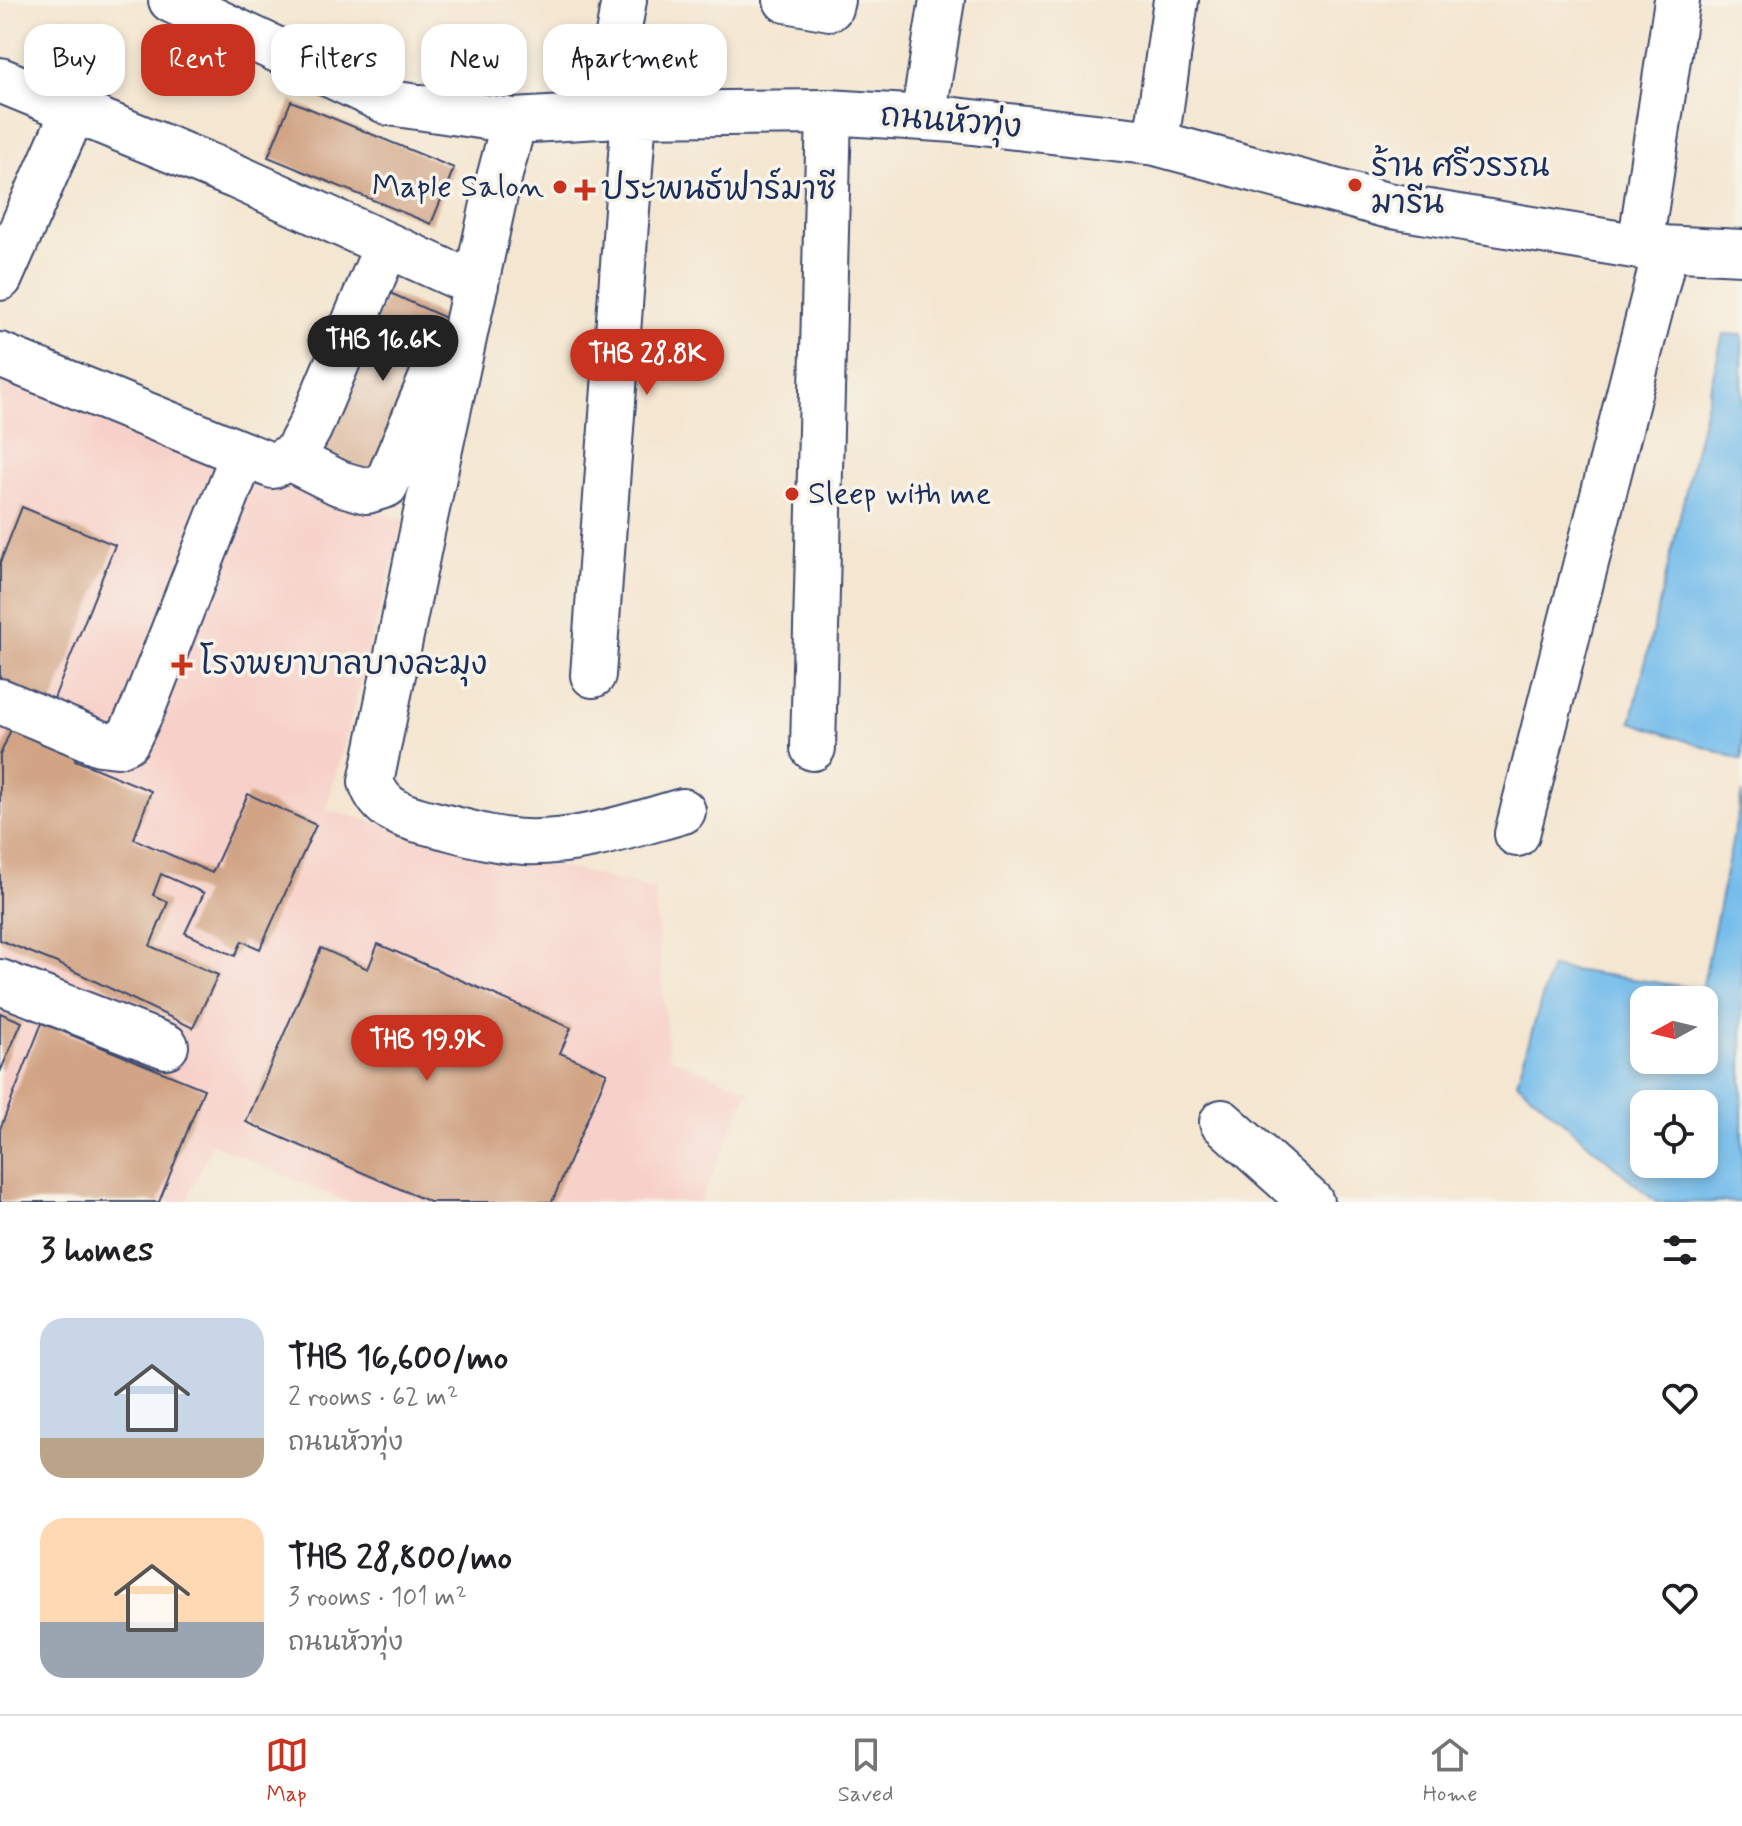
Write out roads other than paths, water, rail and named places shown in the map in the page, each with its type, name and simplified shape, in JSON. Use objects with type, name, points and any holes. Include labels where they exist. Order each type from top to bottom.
[{"type":"street","name":"ถนนหัวทุ่ง","points":[[171,0],[390,103],[514,121],[619,115],[829,112],[923,118],[1156,143],[1386,205],[1653,248],[1742,252]]},
{"type":"street","points":[[593,675],[624,0]]},
{"type":"street","points":[[786,0],[830,8],[832,0]]},
{"type":"street","points":[[923,118],[942,0]]},
{"type":"street","points":[[1156,143],[1176,0]]},
{"type":"street","points":[[1517,834],[1653,248],[1667,1]]},
{"type":"street","points":[[0,80],[237,177],[476,285]]},
{"type":"street","points":[[0,278],[74,110]]},
{"type":"street","points":[[813,748],[829,112]]},
{"type":"street","points":[[514,121],[476,285],[371,782],[376,796],[385,807],[405,817],[521,842],[547,842],[589,835],[683,811]]},
{"type":"street","points":[[0,355],[273,466],[295,454],[310,427],[387,245]]},
{"type":"street","points":[[289,458],[339,483],[367,491],[386,485],[431,379]]},
{"type":"street","points":[[0,701],[100,743],[117,745],[127,741],[143,708],[243,454]]},
{"type":"street","points":[[0,982],[166,1046]]},
{"type":"street","points":[[1222,1122],[1311,1202]]},
{"type":"water","points":[[1723,334],[1742,335],[1742,760],[1631,722]]},
{"type":"water","points":[[1742,793],[1742,1202],[1656,1202],[1517,1082],[1551,967],[1681,986],[1630,986],[1630,1074],[1718,1074],[1718,986],[1703,986]]},
{"type":"place","name":"ร้าน ศรีวรรณ มารีน","points":[[1355,185]]},
{"type":"place","name":"Maple Salon","points":[[560,187]]},
{"type":"place","name":"ประพนธ์ฟาร์มาซี","points":[[585,190]]},
{"type":"place","name":"Sleep with me","points":[[792,494]]},
{"type":"place","name":"โรงพยาบาลบางละมุง","points":[[182,665]]}]
